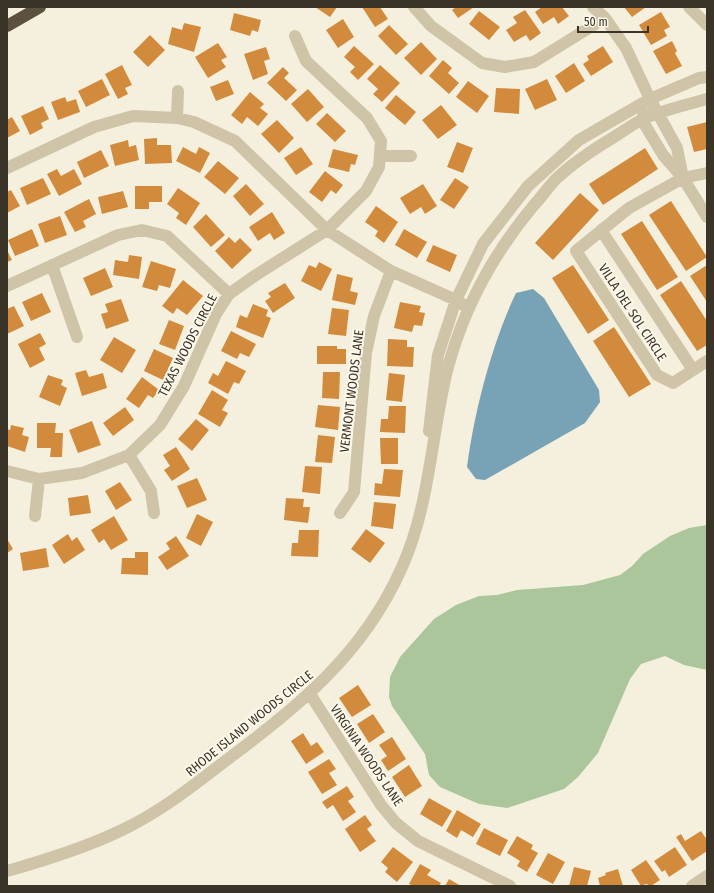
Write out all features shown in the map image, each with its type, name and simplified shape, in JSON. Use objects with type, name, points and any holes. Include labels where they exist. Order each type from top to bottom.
[{"type":"highway","points":[[7,26],[40,7]]},
{"type":"street","points":[[414,7],[430,26],[482,63],[505,67],[534,62],[605,18]]},
{"type":"street","points":[[593,7],[605,18],[626,48],[650,99],[677,148],[682,178]]},
{"type":"street","points":[[689,7],[707,25]]},
{"type":"street","points":[[295,36],[306,62],[367,118],[381,141],[380,156],[410,156]]},
{"type":"street","name":"RHODE ISLAND WOODS CIRCLE","points":[[428,482],[429,430],[438,355],[456,300],[483,244],[528,186],[579,140],[650,99],[699,78],[707,77]]},
{"type":"street","points":[[177,118],[178,91]]},
{"type":"street","points":[[650,99],[642,120],[663,155],[682,178],[707,217]]},
{"type":"street","name":"RHODE ISLAND WOODS CIRCLE","points":[[7,871],[39,862],[125,829],[170,803],[258,737],[310,694],[334,671],[363,636],[385,602],[413,542],[428,482],[447,371],[468,308],[491,264],[508,238],[556,180],[595,149],[642,120],[658,113],[707,99]]},
{"type":"street","points":[[7,168],[101,125],[133,116],[177,118],[194,122],[235,142],[327,230],[391,271],[456,300],[468,308]]},
{"type":"street","points":[[663,155],[677,148]]},
{"type":"street","name":"TEXAS WOODS CIRCLE","points":[[7,471],[39,479],[82,473],[129,455],[160,425],[184,386],[216,314],[229,294],[327,230],[366,191],[379,167],[380,156]]},
{"type":"street","points":[[602,230],[629,208],[682,178],[707,173]]},
{"type":"street","points":[[7,286],[118,235],[142,230],[167,236],[229,294]]},
{"type":"street","name":"VILLA DEL SOL CIRCLE","points":[[693,370],[602,230],[576,251],[657,375],[673,383],[707,361]]},
{"type":"street","points":[[52,265],[77,337]]},
{"type":"street","name":"VERMONT WOODS LANE","points":[[340,513],[354,492],[366,353],[374,316],[391,271]]},
{"type":"street","points":[[129,455],[151,491],[154,513]]},
{"type":"street","points":[[35,516],[39,479]]},
{"type":"street","name":"VIRGINIA WOODS LANE","points":[[310,694],[381,805],[396,823],[418,841],[510,886]]},
{"type":"street","points":[[692,886],[707,876]]},
{"type":"green space","points":[[707,525],[707,670],[684,665],[665,656],[641,664],[630,679],[598,753],[578,777],[564,789],[507,808],[479,804],[440,787],[429,775],[425,754],[392,706],[389,697],[390,677],[400,657],[434,619],[456,605],[479,596],[497,595],[517,590],[583,585],[620,575],[632,566],[643,554],[670,536],[689,528]]},
{"type":"water","points":[[533,289],[544,298],[599,390],[600,402],[585,423],[485,480],[476,479],[467,467],[474,424],[485,378],[499,334],[516,293]]},
{"type":"building","points":[[315,7],[337,7],[330,17]]},
{"type":"building","points":[[362,7],[380,7],[388,19],[375,27]]},
{"type":"building","points":[[456,7],[474,7],[458,18],[452,10]]},
{"type":"building","points":[[542,7],[562,7],[569,16],[558,24],[554,17],[543,24],[535,12]]},
{"type":"building","points":[[624,7],[646,7],[632,17]]},
{"type":"building","points":[[525,10],[541,33],[530,41],[526,35],[514,42],[506,30],[517,23],[513,17]]},
{"type":"building","points":[[479,11],[500,27],[489,40],[469,24]]},
{"type":"building","points":[[661,12],[670,27],[664,30],[667,36],[651,45],[639,25]]},
{"type":"building","points":[[234,13],[261,20],[258,32],[252,30],[250,36],[230,30]]},
{"type":"building","points":[[343,19],[354,37],[338,48],[326,30]]},
{"type":"building","points":[[184,23],[201,27],[194,52],[168,44],[172,27],[182,30]]},
{"type":"building","points":[[389,25],[408,44],[396,55],[378,36]]},
{"type":"building","points":[[150,35],[165,50],[148,67],[133,52]]},
{"type":"building","points":[[672,41],[677,51],[675,53],[682,66],[666,74],[653,51]]},
{"type":"building","points":[[421,42],[437,59],[421,75],[404,58]]},
{"type":"building","points":[[218,43],[227,57],[221,60],[226,67],[208,78],[195,57]]},
{"type":"building","points":[[354,46],[374,64],[358,80],[350,72],[355,67],[344,57]]},
{"type":"building","points":[[603,46],[613,62],[591,76],[583,64],[589,60],[587,56]]},
{"type":"building","points":[[266,47],[270,59],[264,61],[268,74],[253,80],[244,54]]},
{"type":"building","points":[[443,60],[452,68],[448,73],[459,83],[449,94],[429,76]]},
{"type":"building","points":[[574,63],[585,81],[566,93],[555,76]]},
{"type":"building","points":[[122,65],[132,85],[125,88],[128,94],[118,99],[105,74]]},
{"type":"building","points":[[380,65],[400,83],[382,102],[373,94],[378,89],[367,79]]},
{"type":"building","points":[[283,67],[289,73],[284,78],[297,90],[286,101],[267,83]]},
{"type":"building","points":[[102,79],[110,95],[86,107],[78,91]]},
{"type":"building","points":[[547,79],[557,100],[535,110],[525,89]]},
{"type":"building","points":[[228,80],[234,94],[216,101],[210,87]]},
{"type":"building","points":[[468,81],[489,96],[477,113],[456,97]]},
{"type":"building","points":[[496,88],[520,89],[519,114],[494,112]]},
{"type":"building","points":[[308,89],[324,107],[307,122],[291,104]]},
{"type":"building","points":[[250,92],[264,104],[260,108],[268,114],[258,126],[247,117],[242,124],[231,115]]},
{"type":"building","points":[[396,95],[416,112],[405,125],[385,108]]},
{"type":"building","points":[[65,97],[67,102],[76,99],[80,112],[58,120],[51,102]]},
{"type":"building","points":[[441,105],[457,125],[438,139],[422,120]]},
{"type":"building","points":[[43,106],[49,119],[41,123],[43,128],[30,135],[21,116]]},
{"type":"building","points":[[327,113],[346,131],[335,142],[316,124]]},
{"type":"building","points":[[12,117],[20,131],[7,138],[7,120]]},
{"type":"building","points":[[277,120],[294,138],[279,153],[261,134]]},
{"type":"building","points":[[707,122],[707,149],[694,152],[687,127]]},
{"type":"building","points":[[157,138],[157,145],[171,145],[172,163],[145,164],[144,139]]},
{"type":"building","points":[[128,140],[129,147],[136,145],[139,160],[115,166],[110,145]]},
{"type":"building","points":[[457,142],[473,148],[463,173],[447,167]]},
{"type":"building","points":[[183,147],[196,154],[199,147],[210,153],[200,173],[176,161]]},
{"type":"building","points":[[301,147],[313,164],[296,175],[284,158]]},
{"type":"building","points":[[645,148],[658,169],[603,205],[589,184]]},
{"type":"building","points":[[333,149],[358,155],[355,165],[351,164],[349,172],[328,167]]},
{"type":"building","points":[[101,150],[109,166],[84,178],[77,162]]},
{"type":"building","points":[[218,161],[239,178],[225,194],[204,177]]},
{"type":"building","points":[[57,169],[61,176],[74,169],[82,184],[59,196],[47,174]]},
{"type":"building","points":[[325,171],[343,185],[336,194],[331,190],[322,202],[309,192]]},
{"type":"building","points":[[43,178],[51,194],[27,205],[20,188]]},
{"type":"building","points":[[455,178],[469,187],[454,209],[440,200]]},
{"type":"building","points":[[246,184],[264,204],[250,216],[233,196]]},
{"type":"building","points":[[423,184],[437,206],[425,214],[421,207],[410,214],[400,198]]},
{"type":"building","points":[[135,186],[162,186],[162,202],[149,202],[149,209],[135,209]]},
{"type":"building","points":[[178,188],[200,203],[186,225],[176,218],[179,213],[167,204]]},
{"type":"building","points":[[11,190],[20,206],[7,213],[7,192]]},
{"type":"building","points":[[123,191],[128,207],[102,214],[98,197]]},
{"type":"building","points":[[580,193],[599,210],[553,260],[535,243]]},
{"type":"building","points":[[89,199],[96,214],[83,221],[86,227],[75,232],[64,212]]},
{"type":"building","points":[[671,201],[707,257],[686,271],[649,215]]},
{"type":"building","points":[[376,206],[398,222],[384,243],[375,236],[378,231],[365,222]]},
{"type":"building","points":[[272,212],[285,233],[274,240],[270,233],[258,241],[249,227]]},
{"type":"building","points":[[206,214],[225,235],[211,247],[193,227]]},
{"type":"building","points":[[60,216],[67,235],[45,243],[38,224]]},
{"type":"building","points":[[642,221],[678,277],[657,290],[621,234]]},
{"type":"building","points":[[32,229],[39,246],[15,256],[8,240]]},
{"type":"building","points":[[404,229],[427,242],[417,258],[395,245]]},
{"type":"building","points":[[229,237],[235,243],[240,238],[252,250],[232,269],[215,251]]},
{"type":"building","points":[[433,245],[457,255],[450,272],[426,261]]},
{"type":"building","points":[[7,250],[12,260],[7,262]]},
{"type":"building","points":[[129,255],[142,257],[139,279],[113,275],[115,260],[128,262]]},
{"type":"building","points":[[151,261],[176,269],[170,288],[159,285],[157,291],[142,287]]},
{"type":"building","points":[[319,262],[332,269],[321,291],[301,281],[309,265],[316,268]]},
{"type":"building","points":[[573,265],[609,320],[588,334],[552,278]]},
{"type":"building","points":[[707,265],[707,302],[690,276]]},
{"type":"building","points":[[105,268],[113,287],[91,296],[83,278]]},
{"type":"building","points":[[337,274],[353,278],[350,291],[358,293],[355,305],[332,300]]},
{"type":"building","points":[[183,280],[203,296],[187,315],[177,308],[173,314],[162,306]]},
{"type":"building","points":[[681,281],[707,321],[707,345],[697,351],[660,295]]},
{"type":"building","points":[[285,283],[295,298],[273,313],[265,301],[271,297],[268,293]]},
{"type":"building","points":[[42,293],[51,312],[31,321],[22,302]]},
{"type":"building","points":[[121,299],[129,321],[106,329],[101,314],[108,312],[105,304]]},
{"type":"building","points":[[400,302],[421,306],[419,312],[425,313],[422,326],[414,325],[412,332],[394,328]]},
{"type":"building","points":[[253,304],[268,310],[266,316],[271,318],[263,338],[236,327],[240,315],[247,318]]},
{"type":"building","points":[[14,306],[24,326],[7,334],[7,309]]},
{"type":"building","points":[[332,308],[349,310],[346,336],[328,334]]},
{"type":"building","points":[[169,320],[184,326],[175,350],[159,344]]},
{"type":"building","points":[[614,327],[651,384],[629,397],[593,341]]},
{"type":"building","points":[[231,331],[256,344],[249,357],[240,353],[237,359],[221,351]]},
{"type":"building","points":[[40,333],[46,344],[39,348],[45,360],[30,368],[18,344]]},
{"type":"building","points":[[114,337],[136,350],[122,373],[100,360]]},
{"type":"building","points":[[388,339],[407,340],[407,347],[414,347],[413,367],[387,366]]},
{"type":"building","points":[[317,346],[337,346],[337,349],[346,349],[346,364],[317,364]]},
{"type":"building","points":[[154,349],[173,358],[163,380],[144,371]]},
{"type":"building","points":[[226,361],[246,371],[239,384],[234,382],[228,394],[208,383],[213,373],[218,376]]},
{"type":"building","points":[[86,370],[89,377],[103,373],[107,388],[82,396],[75,373]]},
{"type":"building","points":[[323,372],[340,372],[339,399],[322,398]]},
{"type":"building","points":[[389,373],[405,375],[402,402],[386,400]]},
{"type":"building","points":[[48,375],[63,380],[61,385],[67,388],[60,406],[39,397]]},
{"type":"building","points":[[142,377],[159,390],[153,398],[148,395],[139,408],[126,399]]},
{"type":"building","points":[[212,390],[228,400],[222,410],[228,413],[220,427],[198,414]]},
{"type":"building","points":[[318,405],[340,407],[338,430],[315,427]]},
{"type":"building","points":[[389,406],[406,406],[405,433],[380,432],[381,419],[388,419]]},
{"type":"building","points":[[125,407],[134,420],[113,436],[103,423]]},
{"type":"building","points":[[196,419],[209,430],[192,451],[178,439]]},
{"type":"building","points":[[92,421],[101,445],[78,453],[69,430]]},
{"type":"building","points":[[37,423],[56,423],[55,433],[63,433],[62,457],[50,457],[51,448],[37,448]]},
{"type":"building","points":[[11,425],[24,428],[22,435],[29,437],[25,452],[7,446],[7,429],[10,430]]},
{"type":"building","points":[[318,435],[335,437],[332,463],[315,462]]},
{"type":"building","points":[[380,438],[398,438],[398,464],[381,464]]},
{"type":"building","points":[[176,447],[190,469],[172,481],[164,470],[170,466],[163,455]]},
{"type":"building","points":[[305,466],[322,467],[320,494],[302,492]]},
{"type":"building","points":[[384,469],[403,470],[400,497],[374,495],[375,483],[382,484]]},
{"type":"building","points":[[197,478],[207,500],[187,508],[177,486]]},
{"type":"building","points":[[120,482],[132,500],[116,510],[105,491]]},
{"type":"building","points":[[88,495],[91,513],[70,516],[68,498]]},
{"type":"building","points":[[286,498],[304,499],[303,507],[310,507],[308,523],[284,520]]},
{"type":"building","points":[[374,502],[396,504],[393,529],[371,526]]},
{"type":"building","points":[[197,514],[213,522],[201,546],[186,538]]},
{"type":"building","points":[[114,516],[128,540],[111,550],[104,539],[99,543],[91,530]]},
{"type":"building","points":[[366,529],[385,543],[370,563],[351,549]]},
{"type":"building","points":[[299,530],[319,530],[318,557],[291,556],[292,543],[298,543]]},
{"type":"building","points":[[68,534],[72,541],[77,537],[85,550],[64,564],[52,545]]},
{"type":"building","points":[[176,536],[189,556],[167,570],[158,557],[170,549],[166,543]]},
{"type":"building","points":[[7,539],[13,549],[7,553]]},
{"type":"building","points":[[46,548],[49,567],[23,571],[20,553]]},
{"type":"building","points":[[135,552],[148,552],[148,575],[121,574],[122,558],[135,558]]},
{"type":"building","points":[[358,685],[371,705],[352,717],[339,698]]},
{"type":"building","points":[[373,714],[385,732],[369,743],[357,724]]},
{"type":"building","points":[[303,733],[311,746],[317,742],[324,752],[306,764],[291,741]]},
{"type":"building","points":[[392,737],[406,759],[388,771],[381,760],[387,756],[379,745]]},
{"type":"building","points":[[329,759],[336,769],[329,773],[337,785],[322,794],[308,772]]},
{"type":"building","points":[[409,765],[422,786],[405,797],[392,777]]},
{"type":"building","points":[[347,786],[354,797],[348,801],[356,812],[343,821],[333,805],[327,809],[322,802]]},
{"type":"building","points":[[429,798],[452,811],[442,827],[420,814]]},
{"type":"building","points":[[457,810],[481,824],[473,837],[461,830],[457,838],[446,831]]},
{"type":"building","points":[[365,815],[372,825],[367,829],[376,841],[360,852],[345,829]]},
{"type":"building","points":[[484,828],[508,840],[500,856],[476,844]]},
{"type":"building","points":[[701,831],[707,840],[707,851],[692,861],[676,837],[681,834],[685,841]]},
{"type":"building","points":[[517,836],[533,845],[531,849],[538,853],[527,872],[517,866],[520,861],[507,853]]},
{"type":"building","points":[[393,847],[413,862],[397,882],[385,872],[388,868],[381,862]]},
{"type":"building","points":[[675,847],[687,865],[669,877],[665,870],[662,872],[654,861]]},
{"type":"building","points":[[548,853],[565,862],[553,884],[536,875]]},
{"type":"building","points":[[646,860],[660,880],[651,886],[646,884],[641,886],[631,870]]},
{"type":"building","points":[[420,864],[431,870],[427,875],[441,883],[439,886],[414,886],[409,884]]},
{"type":"building","points":[[574,867],[591,871],[587,886],[569,886]]},
{"type":"building","points":[[618,869],[623,886],[600,886],[598,878],[606,875],[605,873]]},
{"type":"building","points":[[449,879],[461,886],[445,886]]}]
